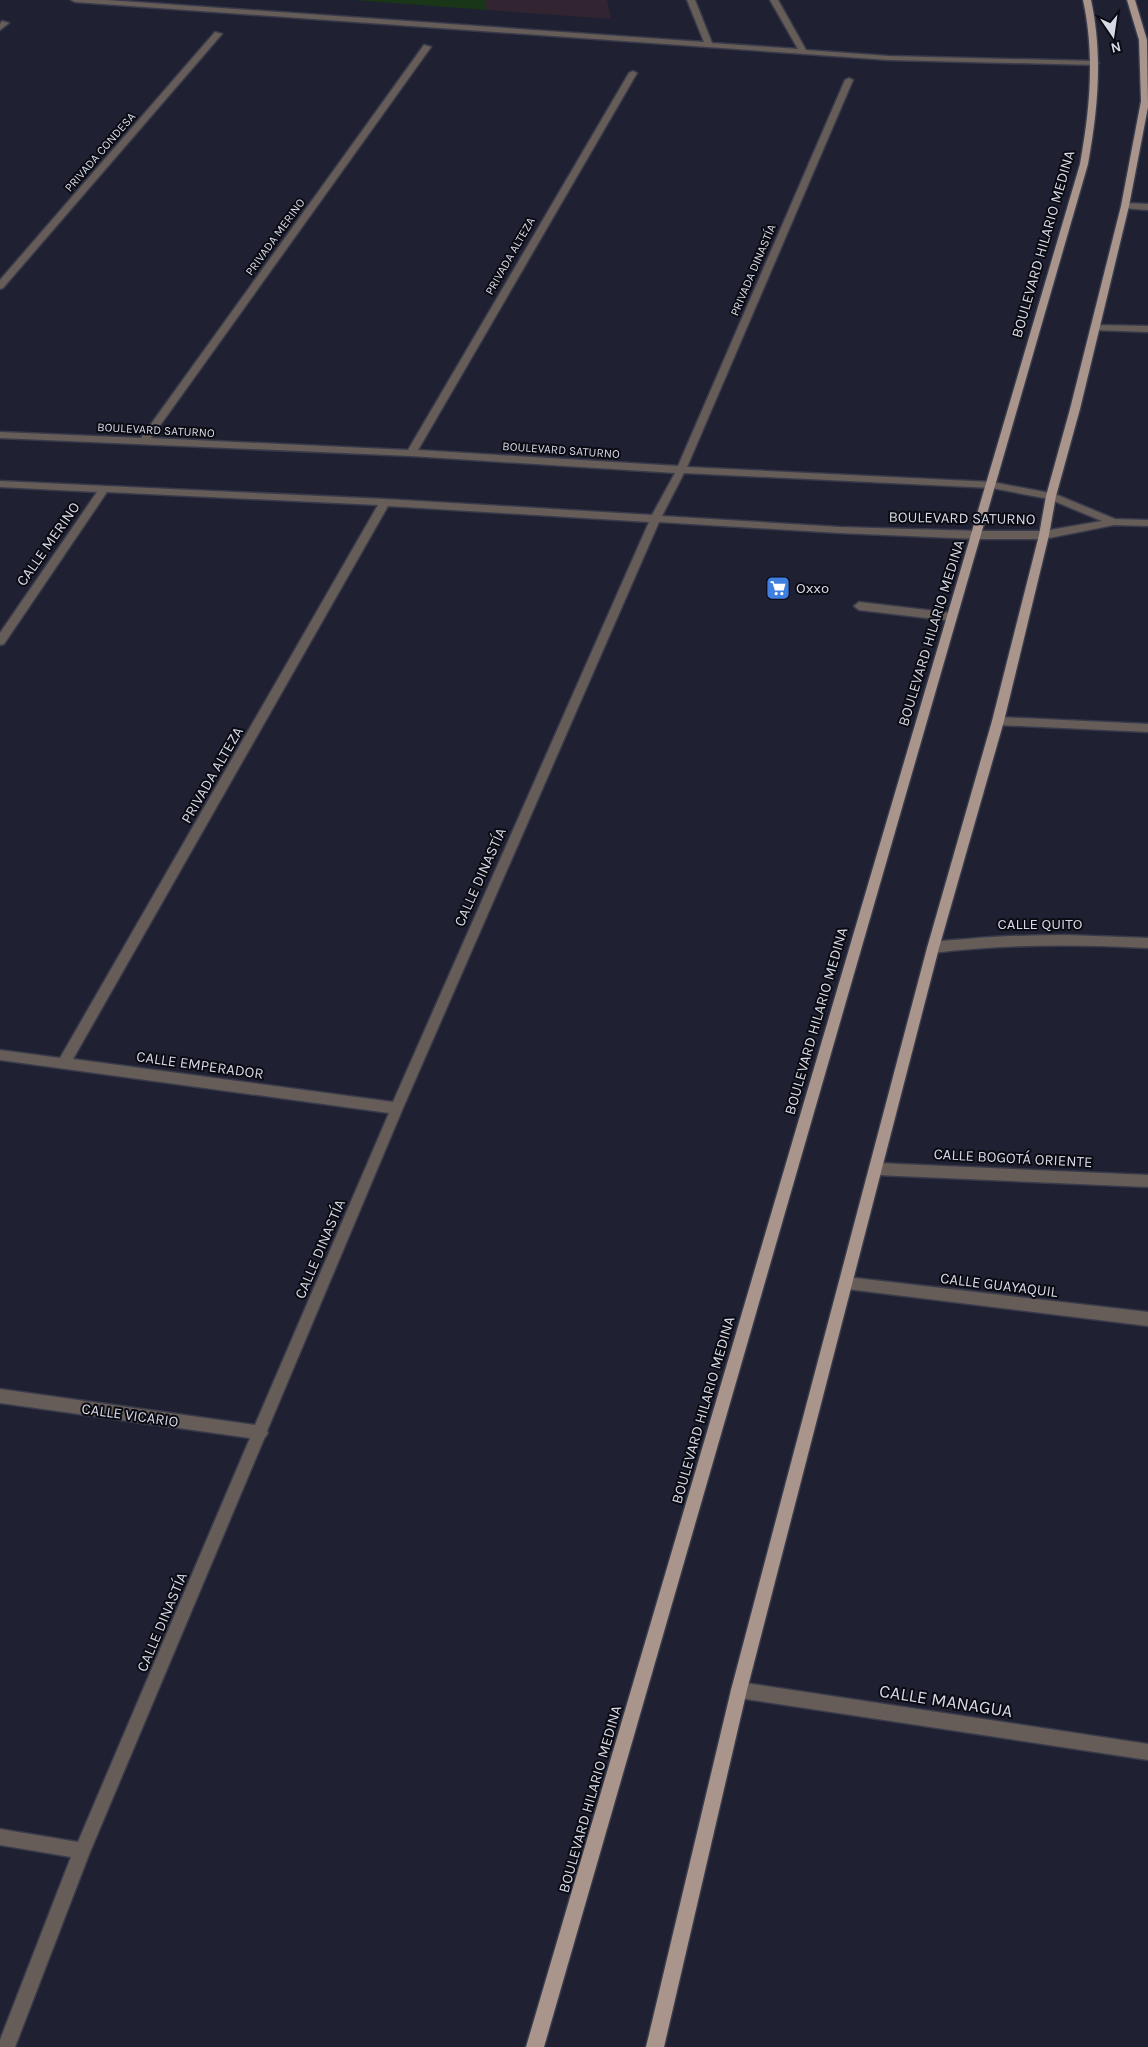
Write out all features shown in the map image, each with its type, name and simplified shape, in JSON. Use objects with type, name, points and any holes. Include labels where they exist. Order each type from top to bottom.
[{"type":"main road","name":"BOULEVARD HILARIO MEDINA","points":[[535,2047],[952,617],[978,535],[1084,164],[1091,128],[1095,63],[1093,28],[1087,0]]},
{"type":"main road","points":[[655,2047],[739,1690],[847,1283],[933,948],[998,721],[1044,535],[1051,496],[1096,328],[1125,206],[1147,101],[1145,36],[1131,0]]},
{"type":"street","points":[[75,0],[708,43],[889,58],[1095,63]]},
{"type":"street","points":[[691,0],[708,43]]},
{"type":"street","points":[[774,0],[803,50]]},
{"type":"street","name":"PRIVADA CONDESA","points":[[0,286],[218,34]]},
{"type":"street","name":"PRIVADA MERINO","points":[[143,442],[427,47]]},
{"type":"street","name":"PRIVADA ALTEZA","points":[[411,453],[632,73]]},
{"type":"street","name":"PRIVADA DINASTÍA","points":[[680,470],[849,80]]},
{"type":"street","points":[[1125,206],[1148,207]]},
{"type":"street","points":[[1096,328],[1148,329]]},
{"type":"street","name":"BOULEVARD SATURNO","points":[[0,435],[411,453],[680,470],[992,485],[1051,496],[1114,522]]},
{"type":"street","name":"CALLE DINASTÍA","points":[[6,2047],[82,1851],[261,1433],[397,1108],[655,519],[680,470]]},
{"type":"street","name":"BOULEVARD SATURNO","points":[[0,484],[385,502],[840,530],[978,535],[1044,535],[1114,522],[1148,522]]},
{"type":"street","name":"CALLE MERINO","points":[[0,641],[104,489]]},
{"type":"street","name":"PRIVADA ALTEZA","points":[[64,1063],[385,502]]},
{"type":"street","points":[[859,606],[952,617]]},
{"type":"street","points":[[998,721],[1148,728]]},
{"type":"street","name":"CALLE QUITO","points":[[933,948],[975,942],[1029,939],[1148,942]]},
{"type":"street","name":"CALLE EMPERADOR","points":[[0,1055],[397,1108]]},
{"type":"street","name":"CALLE BOGOTÁ ORIENTE","points":[[876,1169],[1148,1180]]},
{"type":"street","name":"CALLE GUAYAQUIL","points":[[847,1283],[1148,1319]]},
{"type":"street","name":"CALLE VICARIO","points":[[0,1396],[261,1433]]},
{"type":"street","name":"CALLE MANAGUA","points":[[739,1690],[1148,1752]]},
{"type":"street","points":[[0,1837],[82,1851]]},
{"type":"shaded area","points":[[485,0],[607,0],[611,19],[487,10]]},
{"type":"green space","points":[[353,0],[485,0],[487,10]]},
{"type":"place","name":"Oxxo","points":[[778,588]]}]
